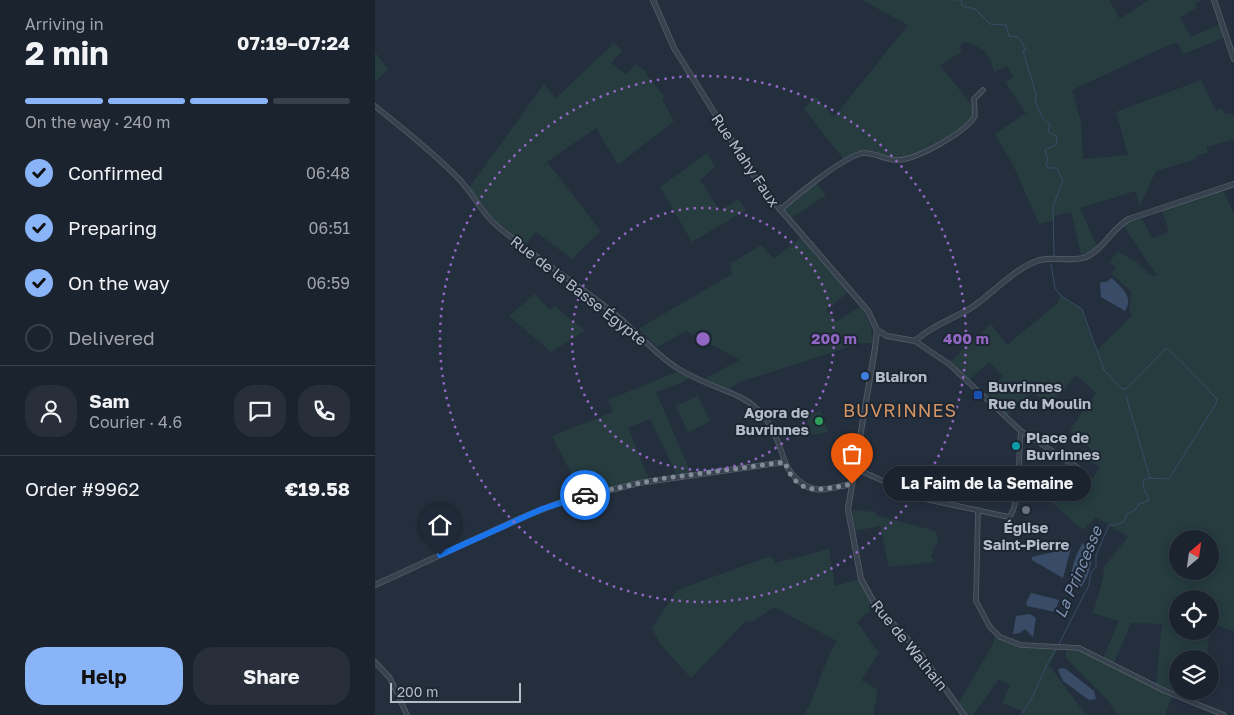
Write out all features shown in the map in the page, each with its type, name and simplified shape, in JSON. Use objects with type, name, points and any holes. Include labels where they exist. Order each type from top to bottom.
[{"type":"street","name":"Rue Mahy Faux","points":[[653,0],[679,56],[752,173],[780,210],[862,303],[873,318],[877,330]]},
{"type":"street","points":[[1214,0],[1234,59]]},
{"type":"street","points":[[780,210],[821,178],[856,155],[870,153],[901,160],[917,154],[961,130],[975,116],[973,99],[983,90]]},
{"type":"street","name":"Rue de la Basse Égypte","points":[[375,106],[456,176],[494,223],[611,311],[665,359],[689,374],[734,393],[751,403],[763,414],[775,432],[785,462]]},
{"type":"street","points":[[915,341],[923,334],[972,307],[1034,262],[1049,258],[1077,259],[1087,256],[1097,249],[1116,228],[1129,219],[1234,184]]},
{"type":"street","points":[[877,330],[887,336],[915,341],[949,364],[1021,431],[1077,468]]},
{"type":"street","name":"Rue de Walhain","points":[[877,330],[855,469],[848,499],[849,522],[865,588],[876,606],[921,653],[964,715]]},
{"type":"street","points":[[855,469],[925,499],[1011,516],[1017,488],[1021,431]]},
{"type":"street","points":[[375,585],[521,518],[561,502],[653,480],[785,462],[792,475],[811,490],[852,484]]},
{"type":"street","points":[[979,510],[976,601],[990,627],[1000,637],[1021,645],[1079,648],[1165,691],[1224,715]]},
{"type":"street","points":[[375,662],[390,678],[407,715]]},
{"type":"green space","points":[[862,0],[1109,0],[1120,19],[1148,0],[1201,0],[1195,4],[1197,7],[1180,18],[1191,37],[1220,24],[1224,38],[1183,54],[1178,43],[1171,44],[1072,90],[1081,122],[1083,159],[1128,155],[1116,112],[1201,80],[1216,111],[1222,108],[1225,115],[1231,113],[1234,116],[1234,139],[1206,147],[1208,153],[1196,156],[1196,159],[1156,171],[1139,207],[1136,191],[1080,208],[1097,246],[1088,253],[1081,254],[1071,212],[1054,216],[1053,221],[1039,224],[1014,167],[995,134],[1026,113],[1005,82],[1014,77],[1007,66],[994,72],[985,52],[972,44],[966,42],[961,44],[961,52],[940,65],[974,108],[973,118],[958,131],[911,156],[892,158],[869,152],[845,161],[804,109],[815,96],[834,117],[908,25]]},
{"type":"green space","points":[[614,43],[622,51],[611,63],[626,74],[636,64],[647,72],[646,74],[664,96],[662,99],[674,121],[618,165],[596,128],[547,162],[601,231],[572,259],[536,232],[525,245],[491,217],[469,188],[544,84],[556,98]]},
{"type":"green space","points":[[375,52],[388,69],[375,82]]},
{"type":"green space","points":[[707,153],[715,167],[700,180],[720,211],[738,199],[746,210],[692,242],[660,187]]},
{"type":"green space","points":[[816,183],[826,195],[790,219],[784,211],[785,208]]},
{"type":"green space","points":[[1223,190],[1234,215],[1234,631],[1219,626],[1219,590],[1169,590],[1169,640],[1209,640],[1207,650],[1169,650],[1169,691],[1156,685],[1162,624],[1131,623],[1114,663],[1103,658],[1119,621],[1093,613],[1103,579],[1104,567],[1128,537],[1096,517],[1083,530],[1049,500],[1064,462],[1093,478],[1100,467],[1087,459],[1092,450],[1070,430],[1096,393],[1076,375],[1051,404],[1031,392],[1024,400],[1021,399],[1007,417],[984,395],[1003,376],[989,362],[969,380],[950,362],[991,324],[1007,345],[1057,304],[1061,296],[1082,309],[1097,350],[1133,315],[1129,311],[1132,293],[1111,273],[1117,267],[1109,262],[1118,251],[1138,263],[1149,274],[1157,276],[1123,225],[1141,217],[1152,238],[1169,232],[1162,210]]},
{"type":"green space","points":[[801,237],[849,291],[826,310],[837,321],[861,306],[871,327],[872,343],[861,343],[740,382],[729,389],[704,379],[740,360],[686,331],[657,347],[638,329],[732,274],[730,264],[761,245],[774,259]]},
{"type":"green space","points":[[535,294],[550,310],[555,306],[585,331],[551,352],[509,316]]},
{"type":"green space","points":[[679,371],[691,377],[681,383],[656,392],[691,473],[677,475],[650,419],[628,428],[649,479],[582,494],[552,436],[613,412],[608,400]]},
{"type":"green space","points":[[698,396],[710,421],[688,433],[676,406]]},
{"type":"green space","points":[[821,411],[828,432],[812,435],[806,415]]},
{"type":"green space","points":[[852,510],[875,512],[878,516],[936,531],[938,540],[931,556],[935,562],[889,567],[880,526],[855,531]]},
{"type":"green space","points":[[829,549],[835,586],[859,579],[874,607],[857,622],[879,653],[861,680],[878,690],[873,715],[804,715],[827,659],[837,641],[774,607],[754,621],[746,621],[691,678],[660,644],[652,628],[677,590],[771,556],[775,563]]},
{"type":"green space","points":[[995,635],[1002,640],[1018,645],[1059,647],[1049,665],[1086,715],[1024,715],[1022,711],[1002,703],[1010,685],[999,679],[973,715],[967,715],[959,702],[993,644]]},
{"type":"green space","points":[[1066,647],[1082,651],[1169,694],[1171,700],[1165,715],[1118,715],[1104,696],[1066,658]]},
{"type":"water","points":[[1112,278],[1126,293],[1128,301],[1125,311],[1101,297],[1100,282],[1106,282]]},
{"type":"water","points":[[1083,543],[1091,553],[1090,567],[1081,587],[1072,587],[1072,571]]},
{"type":"water","points":[[1071,548],[1063,578],[1032,560],[1032,557]]},
{"type":"water","points":[[1031,593],[1059,600],[1055,612],[1027,606],[1026,603]]},
{"type":"water","points":[[1030,614],[1036,618],[1033,637],[1025,629],[1020,633],[1013,634],[1016,616]]},
{"type":"water","points":[[1061,668],[1066,669],[1094,691],[1096,699],[1089,700],[1063,681],[1058,670]]},
{"type":"waterway","name":"La Princesse","points":[[961,0],[962,6],[975,9],[990,24],[1006,25],[1009,36],[1018,37],[1026,50],[1023,51],[1036,94],[1035,101],[1043,119],[1050,124],[1048,132],[1056,136],[1057,144],[1045,150],[1048,160],[1046,163],[1048,168],[1057,168],[1063,181],[1053,206],[1054,256]]},
{"type":"waterway","name":"La Princesse","points":[[1051,264],[1055,288],[1061,296],[1082,309],[1104,370],[1122,389],[1126,389],[1166,348],[1192,372],[1216,398],[1217,402],[1169,479],[1148,478],[1144,480],[1143,487],[1149,499],[1148,501],[1139,504],[1135,510],[1127,514],[1123,522],[1109,525],[1096,555],[1096,567],[1091,572],[1089,585],[1059,644]]},
{"type":"waterway","points":[[1126,396],[1150,478]]},
{"type":"waterway","name":"La Princesse","points":[[1021,715],[1057,648]]},
{"type":"way so far","points":[[585,495],[659,479],[785,462],[792,475],[806,488],[811,490],[852,484]]},
{"type":"place","name":"Blairon","points":[[865,376]]},
{"type":"place","name":"Buvrinnes Rue du Moulin","points":[[978,395]]},
{"type":"place","name":"Agora de Buvrinnes","points":[[819,421]]},
{"type":"place","name":"Place de Buvrinnes","points":[[1016,446]]},
{"type":"place","name":"La Faim de la Semaine","points":[[852,484]]},
{"type":"place","name":"Église Saint-Pierre","points":[[1026,510]]},
{"type":"district","name":"BUVRINNES","points":[[900,410]]},
{"type":"route","points":[[440,555],[542,509],[585,495]]}]
